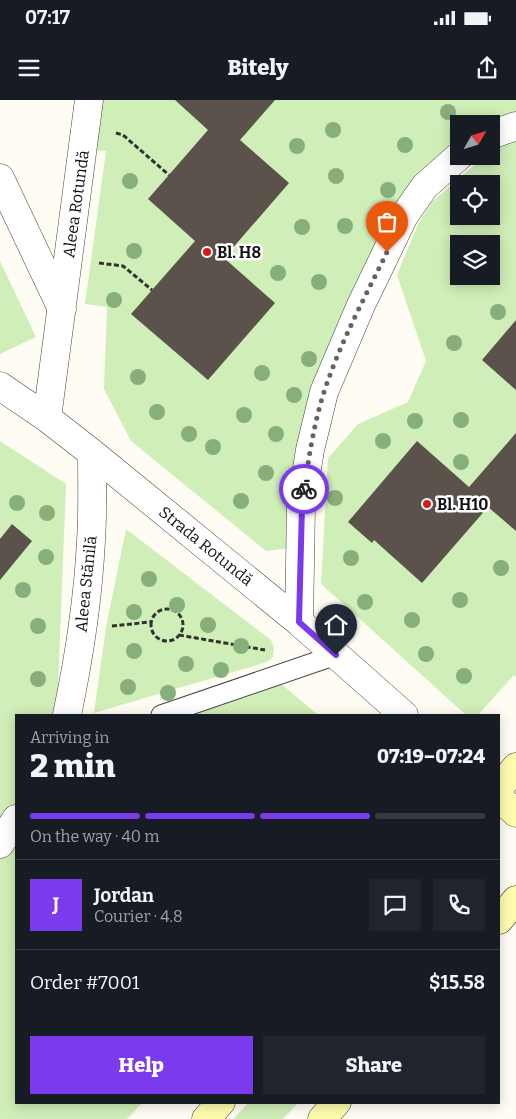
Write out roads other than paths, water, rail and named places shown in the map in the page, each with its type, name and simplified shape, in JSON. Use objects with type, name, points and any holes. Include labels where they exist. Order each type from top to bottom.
[{"type":"main road","points":[[500,787],[516,768]]},
{"type":"main road","points":[[500,799],[516,813]]},
{"type":"main road","points":[[500,919],[516,900]]},
{"type":"main road","points":[[206,1119],[219,1104]]},
{"type":"main road","points":[[322,1119],[335,1104]]},
{"type":"street","name":"Aleea Rotundă","points":[[47,418],[90,100]]},
{"type":"street","points":[[500,132],[516,126]]},
{"type":"street","points":[[299,622],[302,505],[310,450],[324,392],[361,304],[404,216],[425,186],[450,164]]},
{"type":"street","name":"Aleea Rotundă","points":[[0,178],[62,309]]},
{"type":"street","name":"Strada Rotundă","points":[[0,386],[47,418],[92,453],[299,622],[403,714]]},
{"type":"street","name":"Aleea Stănilă","points":[[67,714],[85,608],[91,540],[92,453]]},
{"type":"street","points":[[0,844],[15,820]]},
{"type":"lane","points":[[163,714],[336,655]]},
{"type":"place","name":"Bl. H8","points":[[207,252]]},
{"type":"place","name":"Bl. H10","points":[[427,504]]}]
